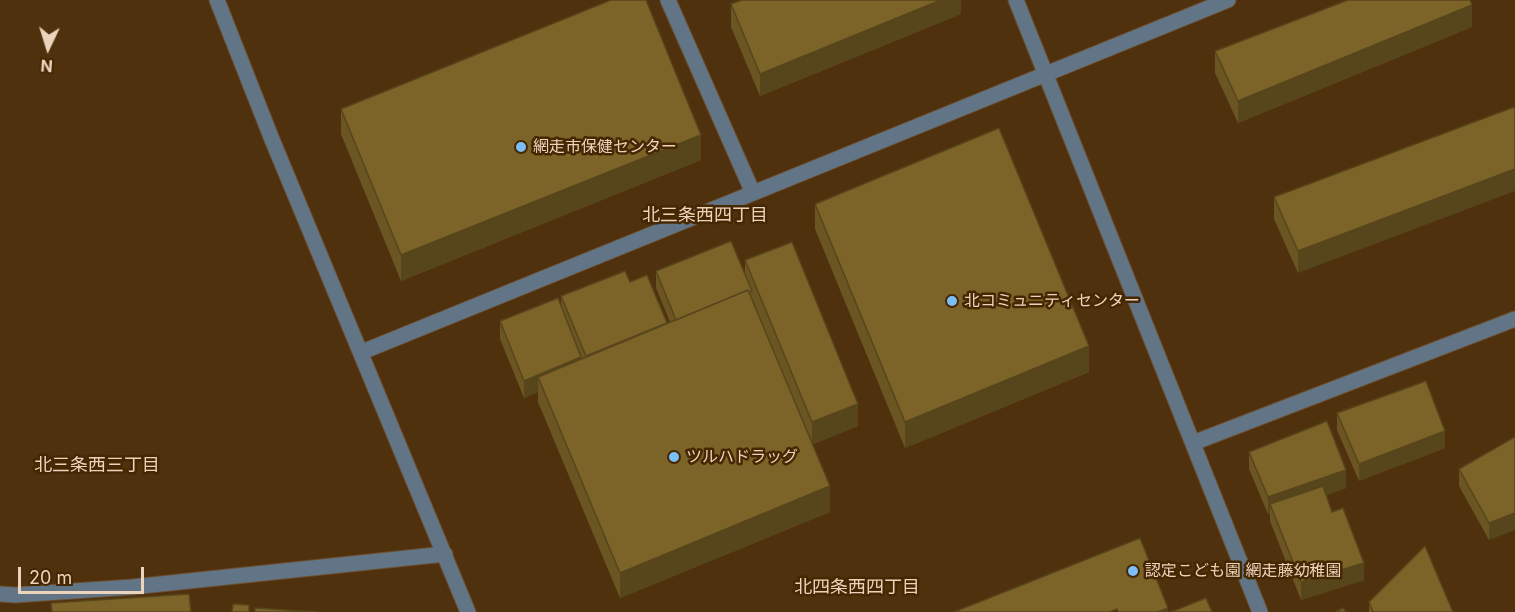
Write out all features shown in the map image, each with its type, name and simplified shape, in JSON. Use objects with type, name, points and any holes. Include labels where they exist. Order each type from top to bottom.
[{"type":"street","points":[[217,0],[271,137],[468,612]]},
{"type":"street","points":[[668,0],[753,194]]},
{"type":"street","points":[[1016,0],[1260,612]]},
{"type":"street","points":[[362,352],[1228,0]]},
{"type":"street","points":[[1193,442],[1515,319]]},
{"type":"street","points":[[0,594],[132,587],[445,555]]},
{"type":"building","name":"網走市保健センター","points":[[611,0],[646,0],[701,135],[401,255],[341,109]]},
{"type":"building","points":[[742,0],[941,0],[760,74],[731,4]]},
{"type":"building","points":[[1348,0],[1470,0],[1472,5],[1238,101],[1215,51]]},
{"type":"building","points":[[1514,107],[1515,169],[1298,251],[1274,197]]},
{"type":"building","name":"北コミュニティセンター","points":[[999,128],[1089,346],[905,422],[815,204]]},
{"type":"building","points":[[731,241],[752,291],[748,290],[676,320],[656,271]]},
{"type":"building","points":[[792,242],[858,404],[812,422],[745,260]]},
{"type":"building","points":[[625,271],[630,282],[647,275],[667,323],[586,356],[561,296]]},
{"type":"building","points":[[748,290],[830,486],[620,573],[538,377]]},
{"type":"building","points":[[558,298],[581,357],[524,381],[500,321]]},
{"type":"building","points":[[1426,381],[1445,431],[1359,464],[1337,413]]},
{"type":"building","points":[[1327,421],[1346,470],[1268,497],[1249,452]]},
{"type":"building","points":[[1515,437],[1515,513],[1489,523],[1459,469]]},
{"type":"building","points":[[1323,486],[1332,512],[1343,508],[1364,563],[1301,582],[1270,504]]},
{"type":"building","name":"認定こども園 網走藤幼稚園","points":[[1140,538],[1168,608],[1158,612],[1118,612],[1117,609],[1110,612],[954,612]]},
{"type":"building","points":[[1425,546],[1453,612],[1373,612],[1369,602]]},
{"type":"building","points":[[189,594],[191,612],[52,612],[51,603]]},
{"type":"building","points":[[1206,598],[1212,612],[1171,612]]},
{"type":"building","points":[[233,604],[249,605],[249,612],[232,612]]},
{"type":"building","points":[[255,608],[317,612],[255,612]]},
{"type":"place","name":"網走市保健センター","points":[[521,147]]},
{"type":"place","name":"北コミュニティセンター","points":[[952,301]]},
{"type":"place","name":"ツルハドラッグ","points":[[674,457]]},
{"type":"place","name":"認定こども園 網走藤幼稚園","points":[[1133,571]]},
{"type":"district","name":"北三条西四丁目","points":[[705,216]]},
{"type":"district","name":"北三条西三丁目","points":[[97,466]]},
{"type":"district","name":"北四条西四丁目","points":[[857,588]]}]
